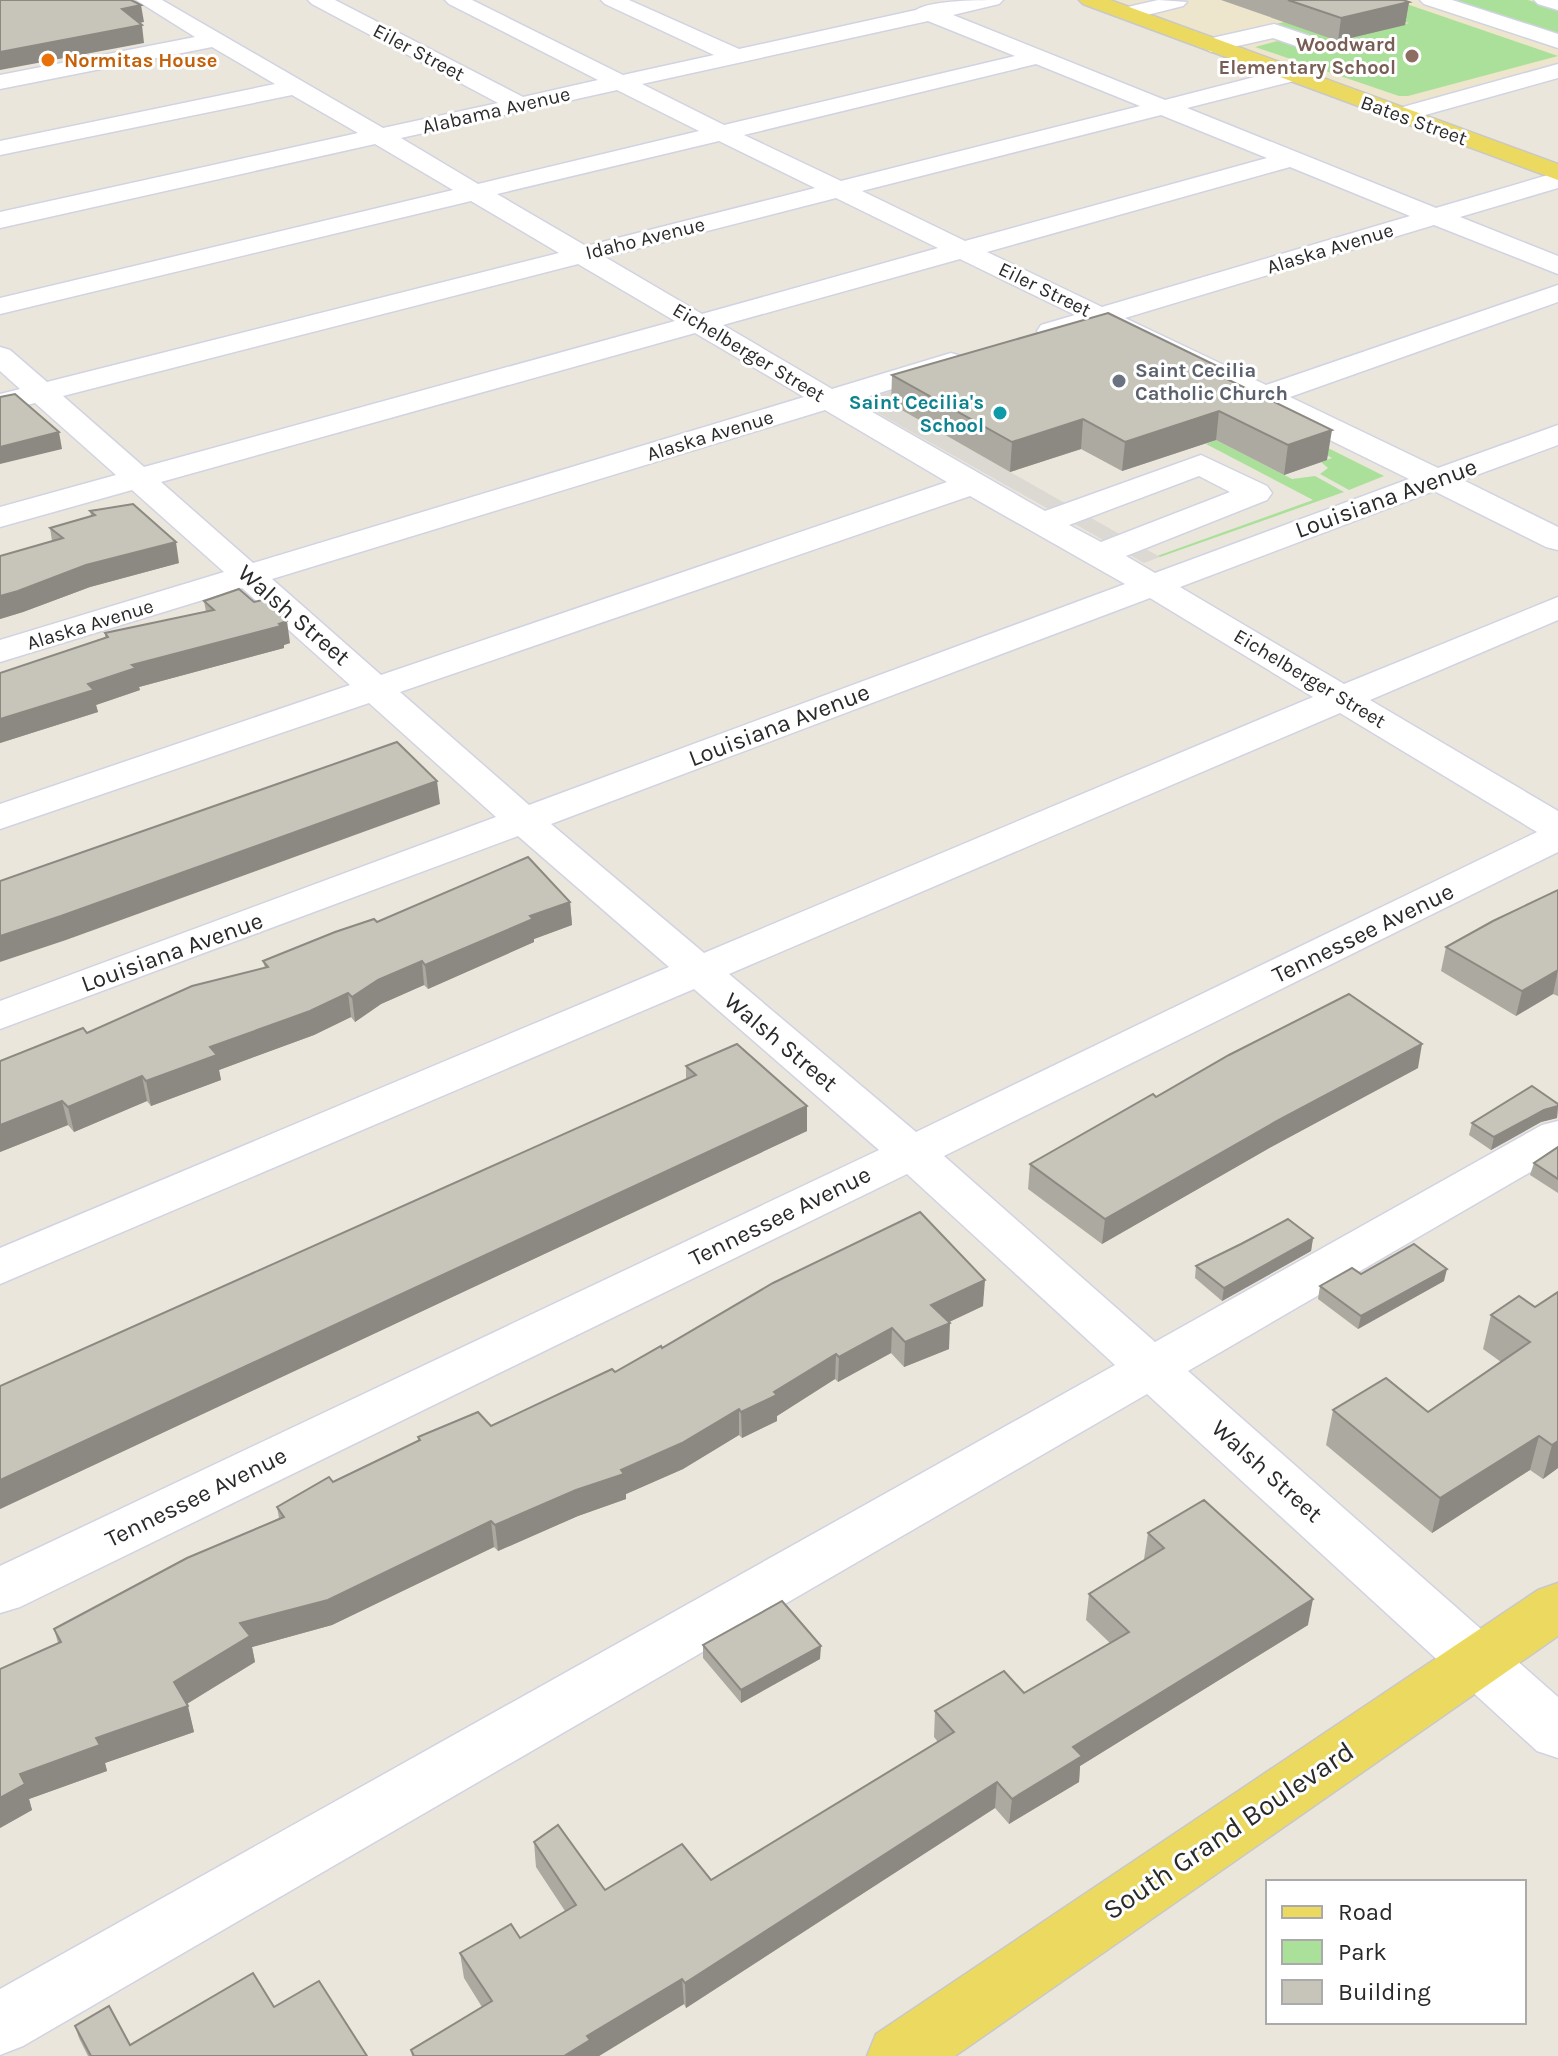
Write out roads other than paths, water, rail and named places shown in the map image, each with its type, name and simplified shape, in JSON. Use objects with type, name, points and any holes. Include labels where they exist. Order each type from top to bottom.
[{"type":"main road","name":"Bates Street","points":[[1090,0],[1550,167],[1558,173]]},
{"type":"main road","name":"South Grand Boulevard","points":[[900,2056],[1558,1606]]},
{"type":"street","name":"Eichelberger Street","points":[[147,0],[973,484],[1152,585],[1558,828]]},
{"type":"street","name":"Eiler Street","points":[[319,0],[518,104]]},
{"type":"street","name":"Eiler Street","points":[[456,0],[723,134],[1266,395],[1558,540]]},
{"type":"street","points":[[612,0],[735,56]]},
{"type":"street","points":[[896,0],[1558,266]]},
{"type":"street","name":"Alabama Avenue","points":[[0,220],[992,0]]},
{"type":"street","points":[[1127,14],[1176,2],[1170,0]]},
{"type":"street","points":[[1431,0],[1558,41]]},
{"type":"street","points":[[1545,0],[1558,4]]},
{"type":"street","points":[[1211,45],[1274,31],[1308,43]]},
{"type":"street","points":[[0,82],[214,40]]},
{"type":"street","points":[[0,306],[1037,57]]},
{"type":"street","points":[[1400,115],[1558,71]]},
{"type":"street","name":"Idaho Avenue","points":[[0,403],[1290,75]]},
{"type":"street","points":[[0,148],[296,87]]},
{"type":"street","points":[[0,517],[1291,159]]},
{"type":"street","name":"Alaska Avenue","points":[[1025,339],[1434,217],[1550,167]]},
{"type":"street","points":[[1266,395],[1558,293]]},
{"type":"street","name":"Alaska Avenue","points":[[0,651],[980,353]]},
{"type":"street","name":"Walsh Street","points":[[0,356],[524,821],[912,1153],[1558,1733]]},
{"type":"street","name":"Louisiana Avenue","points":[[0,1016],[1558,434]]},
{"type":"street","points":[[1043,523],[1201,464],[1256,493],[1099,555]]},
{"type":"street","points":[[0,817],[379,690],[973,484]]},
{"type":"street","points":[[0,1267],[1558,607]]},
{"type":"street","name":"Tennessee Avenue","points":[[0,1591],[912,1153],[1558,837]]},
{"type":"street","points":[[0,2024],[1558,1136]]},
{"type":"place","name":"Woodward Elementary School","points":[[1412,56]]},
{"type":"place","name":"Normitas House","points":[[48,60]]},
{"type":"place","name":"Saint Cecilia Catholic Church","points":[[1119,381]]},
{"type":"place","name":"Saint Cecilia's School","points":[[1000,413]]}]
